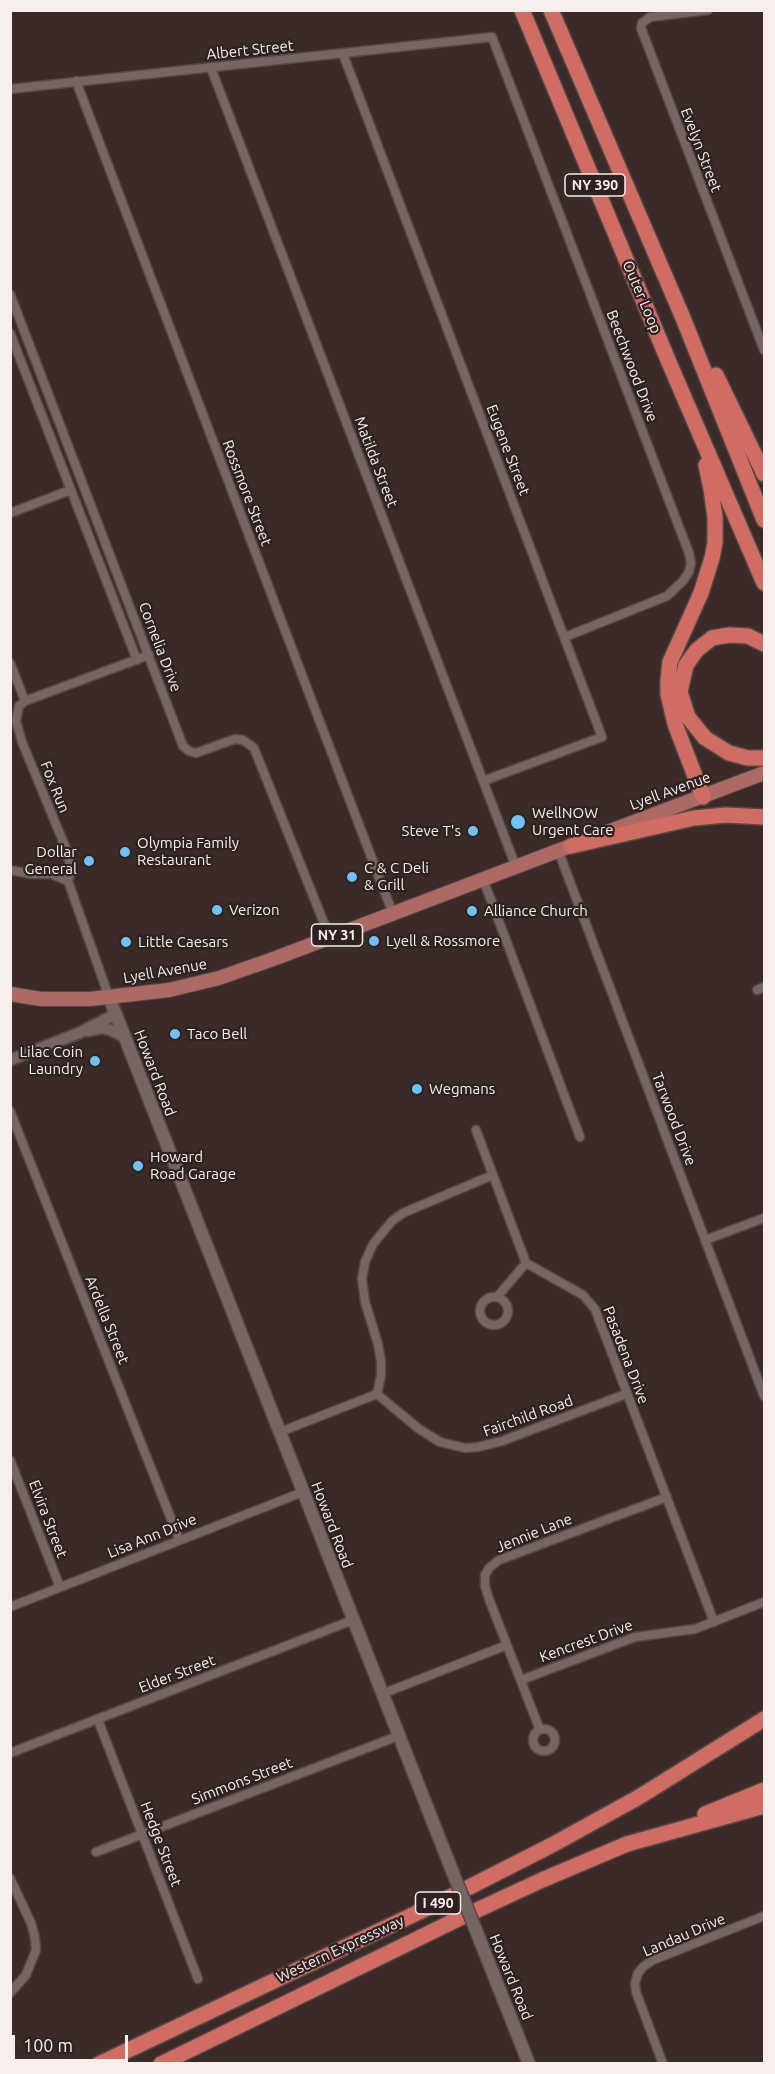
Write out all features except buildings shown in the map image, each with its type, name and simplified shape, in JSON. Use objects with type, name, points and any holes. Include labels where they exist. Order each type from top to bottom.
[{"type":"highway","name":"Outer Loop","points":[[522,10],[668,360],[765,583]]},
{"type":"highway","name":"Outer Loop","points":[[551,10],[765,520]]},
{"type":"highway","points":[[682,318],[702,345],[733,414],[765,474]]},
{"type":"highway","points":[[668,360],[708,474],[715,518],[715,543],[708,572],[670,662],[668,680],[668,694],[675,724],[703,797]]},
{"type":"highway","points":[[765,644],[748,636],[729,635],[712,638],[697,650],[686,665],[681,692],[688,717],[705,738],[729,753],[748,759],[765,758]]},
{"type":"highway","points":[[564,848],[694,818],[747,814],[765,817]]},
{"type":"highway","name":"Western Expressway","points":[[99,2064],[440,1902],[552,1845],[639,1797],[765,1719]]},
{"type":"highway","points":[[627,1844],[765,1790]]},
{"type":"highway","name":"Western Expressway","points":[[161,2064],[458,1918],[542,1880],[627,1844],[765,1806]]},
{"type":"main road","name":"Lyell Avenue","points":[[110,997],[169,990],[213,980],[250,968],[765,773]]},
{"type":"main road","name":"NY 31","points":[[10,994],[41,999],[110,997]]},
{"type":"main road","name":"Howard Road","points":[[110,997],[398,1736],[529,2064]]},
{"type":"street","name":"Evelyn Street","points":[[708,10],[650,17],[645,19],[641,28],[765,350]]},
{"type":"street","name":"Albert Street","points":[[10,89],[492,37]]},
{"type":"street","name":"Beechwood Drive","points":[[492,37],[691,563],[689,572],[683,581],[667,596],[565,637]]},
{"type":"street","name":"Eugene Street","points":[[343,54],[602,737],[483,781]]},
{"type":"street","name":"Matilda Street","points":[[211,68],[516,867]]},
{"type":"street","name":"Rossmore Street","points":[[76,81],[393,914]]},
{"type":"street","name":"Cornelia Drive","points":[[10,294],[183,746],[196,753],[235,739],[243,740],[254,748],[330,938]]},
{"type":"street","points":[[10,333],[137,660]]},
{"type":"street","points":[[10,513],[71,490]]},
{"type":"street","points":[[10,663],[25,701],[149,656]]},
{"type":"street","name":"Fox Run","points":[[25,701],[20,706],[16,721],[22,742],[67,851],[71,870],[68,881],[110,997]]},
{"type":"street","name":"Tarwood Drive","points":[[564,848],[705,1240],[765,1396]]},
{"type":"street","points":[[10,870],[31,874],[51,874],[68,881]]},
{"type":"street","points":[[483,879],[580,1137]]},
{"type":"street","points":[[10,1060],[79,1033],[116,1014]]},
{"type":"street","points":[[79,1033],[102,1028],[124,1037]]},
{"type":"street","name":"Ardella Street","points":[[10,1111],[179,1539]]},
{"type":"street","points":[[476,1130],[526,1263],[496,1297]]},
{"type":"street","points":[[280,1432],[377,1394],[381,1376],[381,1361],[365,1302],[362,1279],[364,1262],[373,1244],[392,1221],[403,1213],[493,1175]]},
{"type":"street","points":[[705,1240],[765,1218]]},
{"type":"street","name":"Pasadena Drive","points":[[526,1263],[589,1301],[595,1309],[714,1622]]},
{"type":"street","name":"Fairchild Road","points":[[377,1394],[428,1436],[440,1442],[465,1448],[502,1441],[626,1394]]},
{"type":"street","name":"Elvira Street","points":[[10,1460],[60,1587]]},
{"type":"street","name":"Lisa Ann Drive","points":[[10,1607],[303,1492]]},
{"type":"street","name":"Jennie Lane","points":[[507,1646],[484,1586],[485,1575],[489,1568],[499,1560],[667,1497]]},
{"type":"street","name":"Kencrest Drive","points":[[521,1680],[634,1637],[695,1629],[765,1602]]},
{"type":"street","name":"Elder Street","points":[[10,1753],[353,1620]]},
{"type":"street","points":[[382,1694],[507,1646],[540,1730]]},
{"type":"street","name":"Hedge Street","points":[[98,1719],[198,1979]]},
{"type":"street","name":"Simmons Street","points":[[96,1852],[398,1736]]},
{"type":"street","points":[[10,1878],[31,1923],[36,1950],[26,1975],[10,1993]]},
{"type":"street","name":"Landau Drive","points":[[663,2064],[636,1992],[635,1983],[638,1974],[653,1960],[765,1916]]},
{"type":"place","name":"WellNOW Urgent Care","points":[[518,822]]},
{"type":"place","name":"Steve T's","points":[[473,831]]},
{"type":"place","name":"Olympia Family Restaurant","points":[[125,852]]},
{"type":"place","name":"Dollar General","points":[[89,861]]},
{"type":"place","name":"C & C Deli & Grill","points":[[352,877]]},
{"type":"place","name":"Verizon","points":[[217,910]]},
{"type":"place","name":"Alliance Church","points":[[472,911]]},
{"type":"place","name":"Lyell & Rossmore","points":[[374,941]]},
{"type":"place","name":"Little Caesars","points":[[126,942]]},
{"type":"place","name":"Taco Bell","points":[[175,1034]]},
{"type":"place","name":"Lilac Coin Laundry","points":[[95,1061]]},
{"type":"place","name":"Wegmans","points":[[417,1089]]},
{"type":"place","name":"Howard Road Garage","points":[[138,1166]]}]
